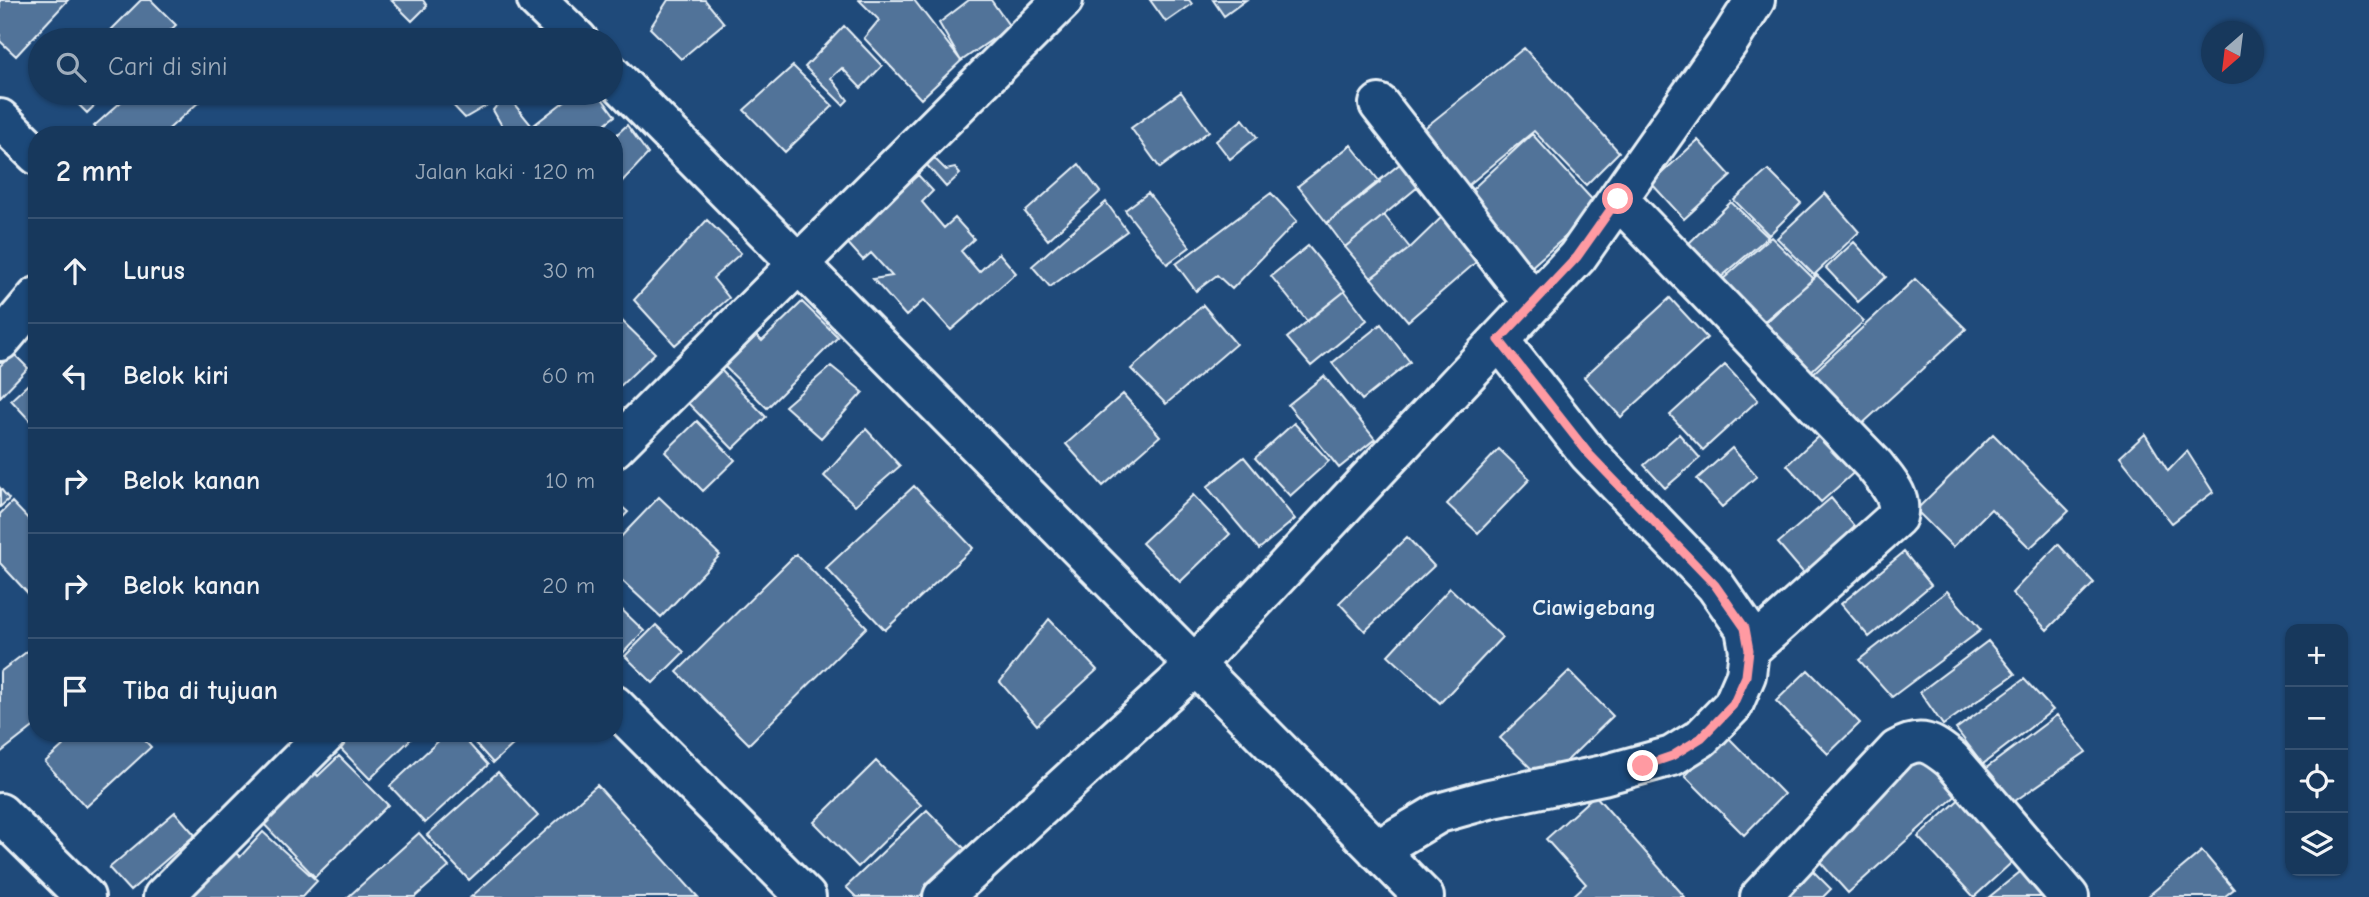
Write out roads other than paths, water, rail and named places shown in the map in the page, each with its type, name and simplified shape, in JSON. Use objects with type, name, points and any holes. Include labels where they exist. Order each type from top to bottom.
[{"type":"street","points":[[537,0],[566,28]]},
{"type":"street","points":[[623,439],[1063,0]]},
{"type":"street","points":[[943,897],[1194,666],[1577,257],[1755,0]]},
{"type":"street","points":[[623,86],[1424,897]]},
{"type":"street","points":[[1379,104],[1534,303]]},
{"type":"street","points":[[0,119],[28,146]]},
{"type":"street","points":[[1618,199],[1875,466],[1897,497],[1900,507],[1897,517],[1749,650]]},
{"type":"street","points":[[0,341],[28,308]]},
{"type":"street","points":[[1377,850],[1439,813],[1672,756],[1701,738],[1733,705],[1746,676],[1749,650],[1745,628],[1715,585],[1588,453],[1499,340]]},
{"type":"street","points":[[623,714],[806,897]]},
{"type":"street","points":[[1760,897],[1897,750],[1910,742],[1922,741],[1951,759],[2069,897]]},
{"type":"street","points":[[163,897],[318,742]]},
{"type":"street","points":[[0,813],[85,897]]},
{"type":"district","name":"Ciawigebang","points":[[1594,607]]}]
